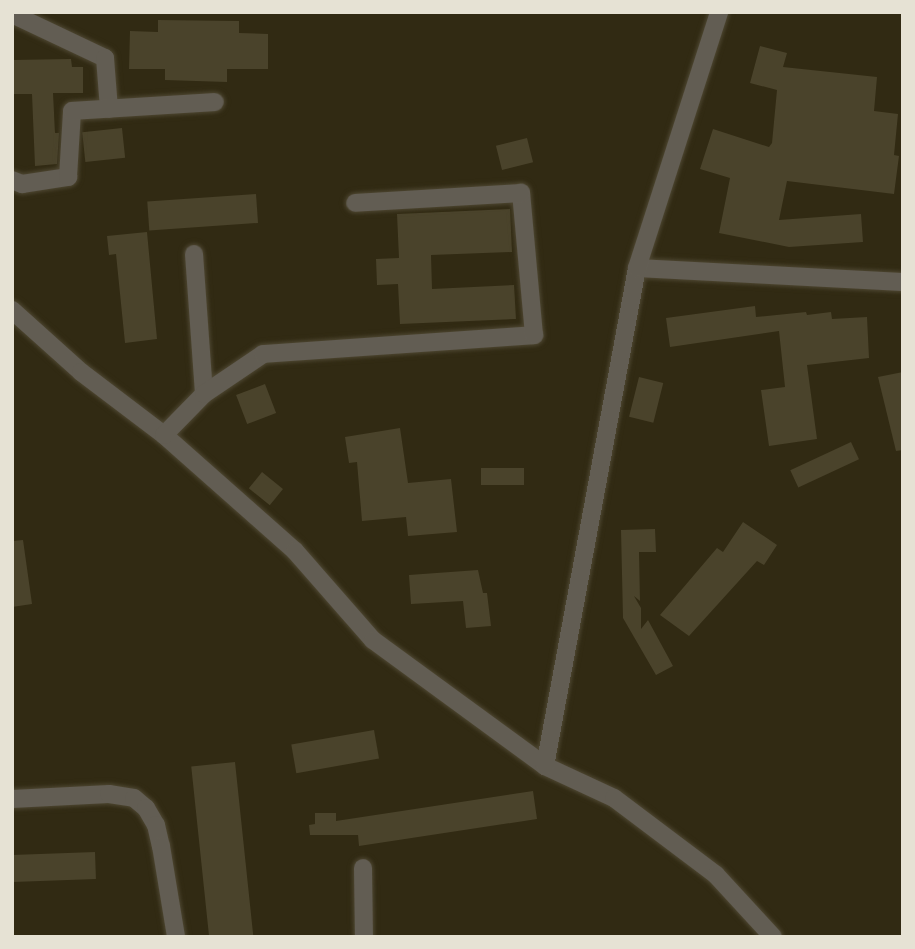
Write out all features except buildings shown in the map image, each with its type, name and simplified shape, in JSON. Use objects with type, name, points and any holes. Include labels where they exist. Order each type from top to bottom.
[{"type":"street","points":[[545,766],[636,268],[719,12]]},
{"type":"street","points":[[12,14],[105,58],[109,109]]},
{"type":"street","points":[[12,180],[22,184],[68,177],[72,111],[215,102]]},
{"type":"street","points":[[163,435],[204,394],[263,354],[534,335],[521,193],[355,203]]},
{"type":"street","points":[[194,254],[204,394]]},
{"type":"street","points":[[636,268],[903,282]]},
{"type":"street","points":[[12,310],[81,372],[163,435],[295,551],[373,640],[545,766],[614,798],[716,875],[774,937]]},
{"type":"street","points":[[12,799],[109,794],[134,798],[146,808],[156,825],[161,846],[176,937]]},
{"type":"street","points":[[363,868],[364,937]]}]
